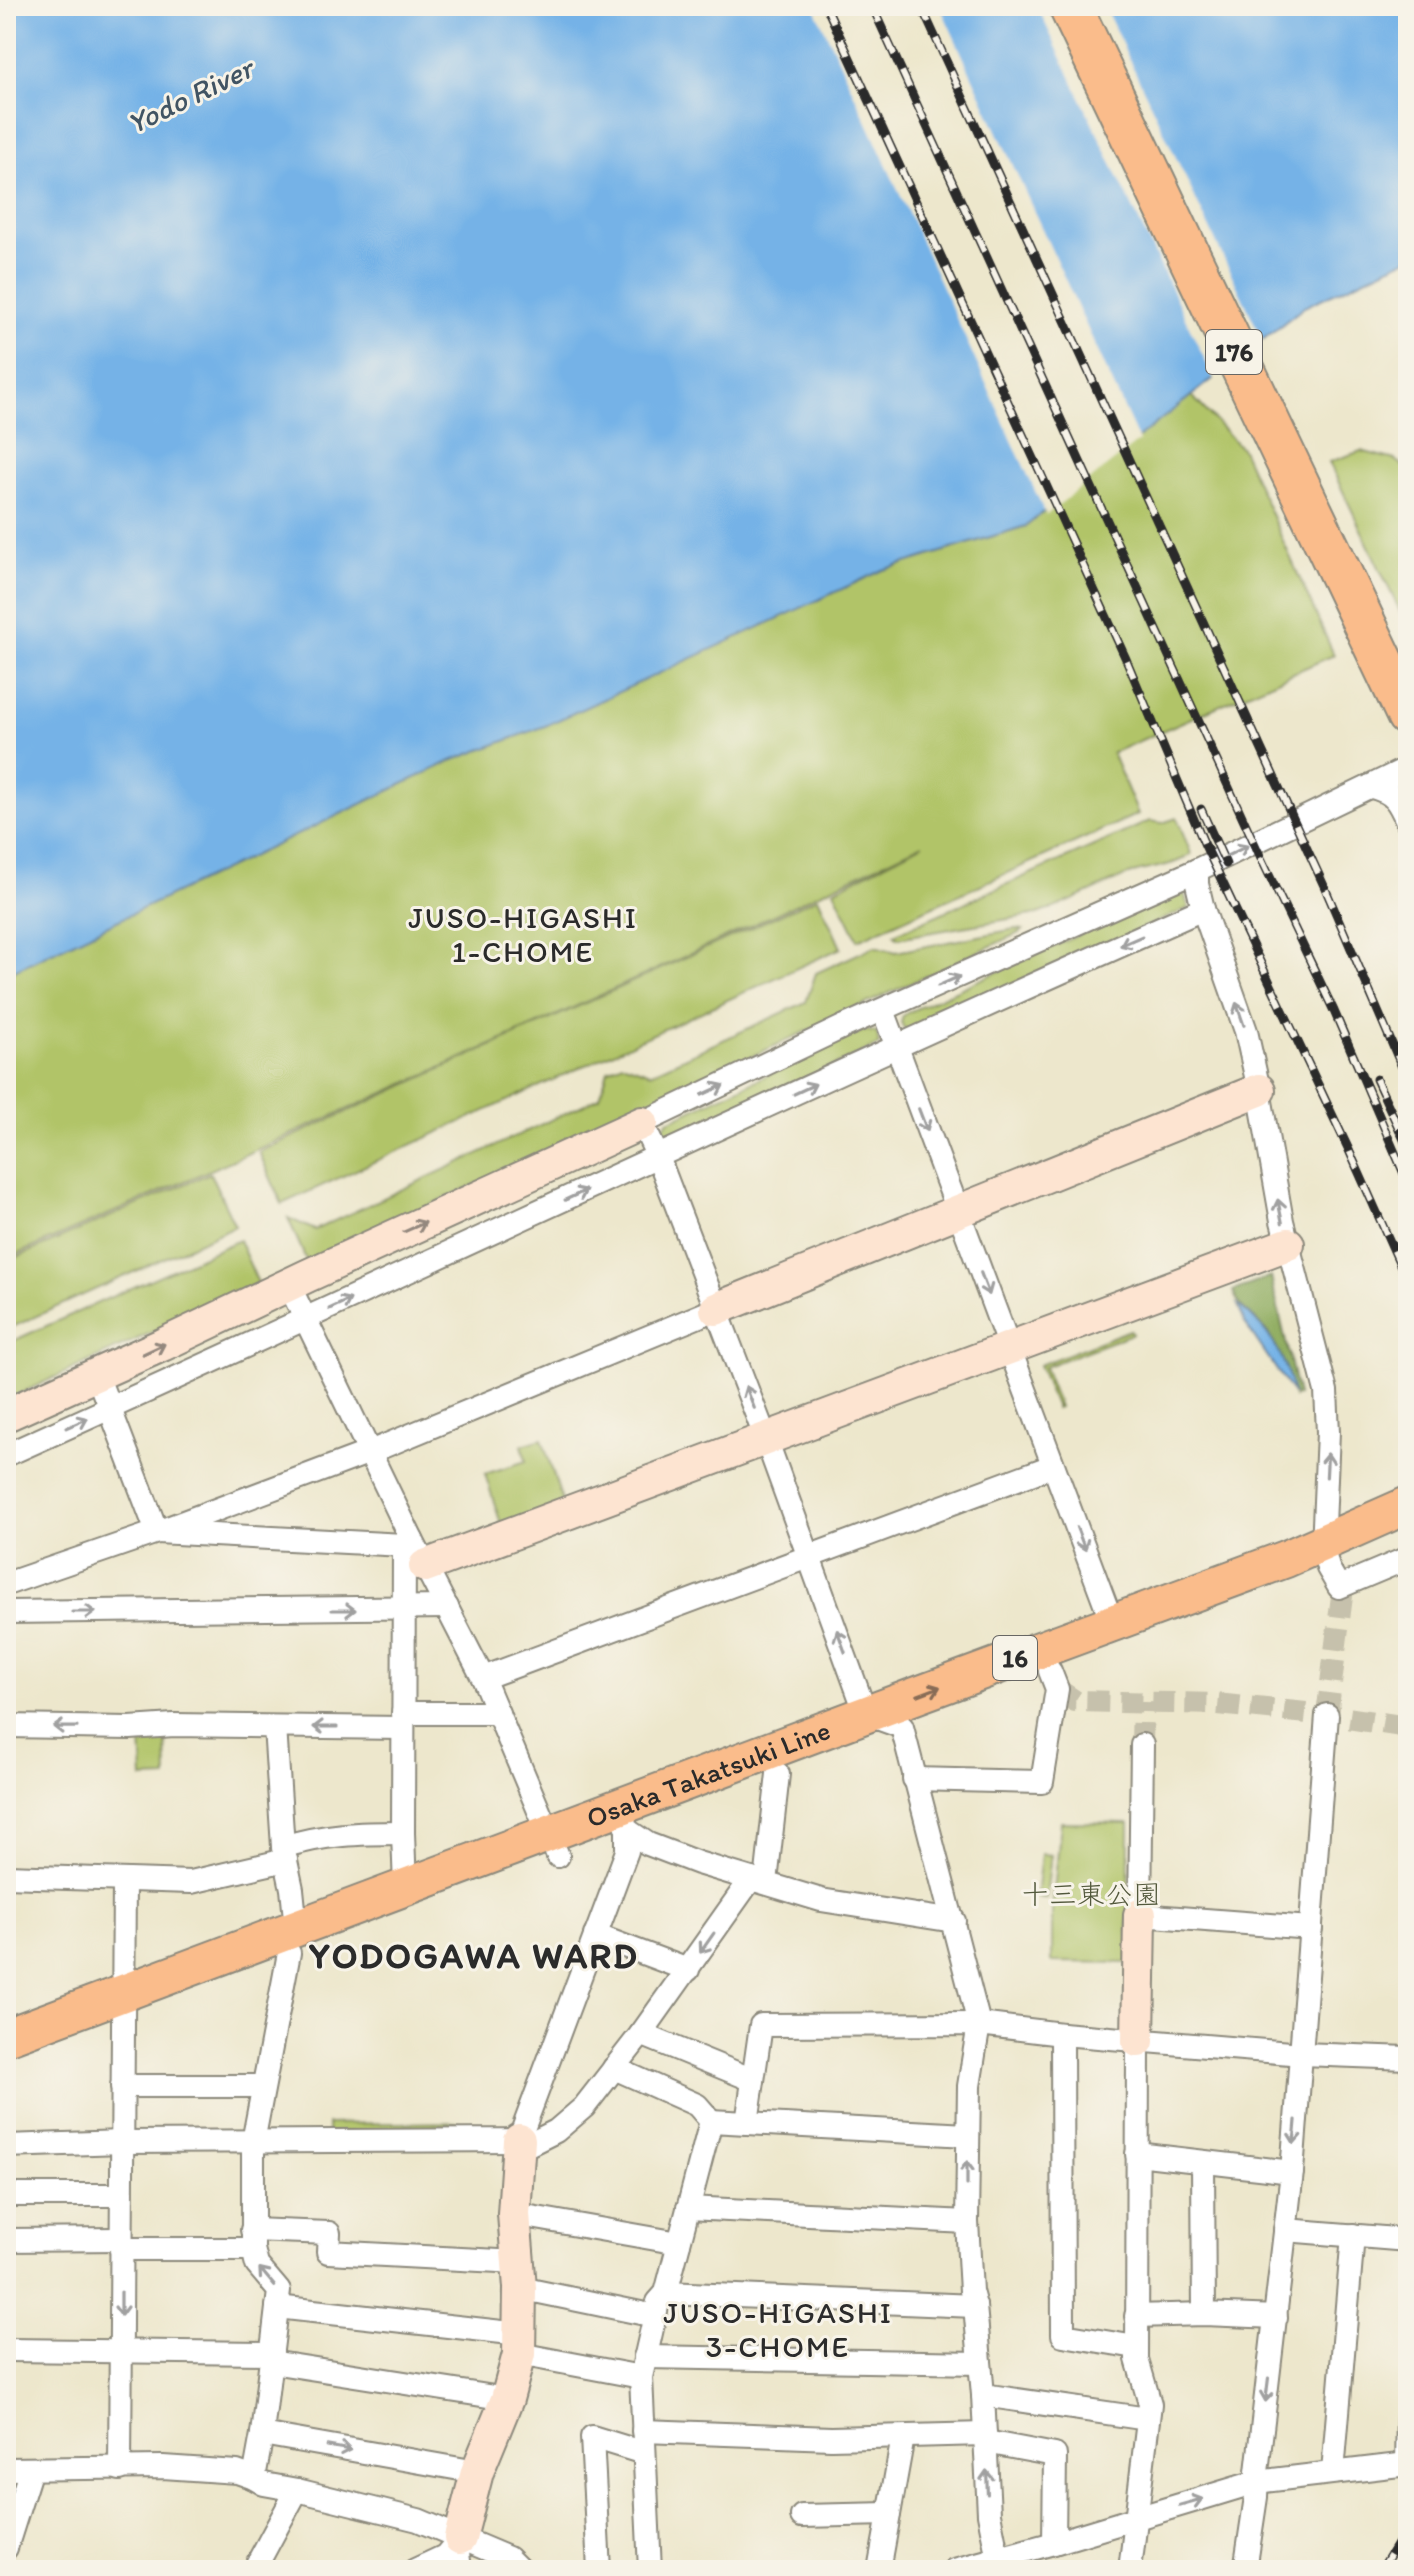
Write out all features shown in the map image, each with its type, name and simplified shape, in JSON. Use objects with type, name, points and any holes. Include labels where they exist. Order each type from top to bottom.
[{"type":"highway","name":"176","points":[[1070,6],[1403,706]]},
{"type":"main road","name":"Osaka Takatsuki Line","points":[[624,1819],[778,1774],[902,1727],[1054,1680],[1293,1579],[1325,1553],[1408,1505]]},
{"type":"main road","name":"Osaka Takatsuki Line","points":[[6,2037],[122,2004],[624,1819],[866,1714],[1112,1622],[1286,1559],[1325,1553],[1408,1529]]},
{"type":"main road","name":"Osaka Takatsuki Line","points":[[292,1940],[405,1888],[554,1845]]},
{"type":"main road","name":"Osaka Takatsuki Line","points":[[6,2061],[122,2004]]},
{"type":"street","points":[[6,1415],[883,1010],[1197,870],[1408,768]]},
{"type":"street","points":[[1372,787],[1390,793],[1397,800],[1408,823]]},
{"type":"street","points":[[1197,870],[1203,909],[1246,1031],[1282,1221],[1326,1391],[1325,1553],[1339,1587],[1408,1558]]},
{"type":"street","points":[[6,1455],[1203,909]]},
{"type":"street","points":[[883,1010],[1112,1622]]},
{"type":"street","points":[[6,1584],[157,1532],[370,1452],[1259,1090]]},
{"type":"street","points":[[642,1123],[658,1157],[766,1439],[866,1714],[902,1727],[954,1921],[979,2024],[969,2086],[967,2222],[983,2395],[989,2514],[996,2565]]},
{"type":"street","points":[[157,1532],[413,1550],[766,1439],[1288,1244]]},
{"type":"street","points":[[289,1285],[370,1452],[413,1550],[447,1607],[483,1678],[554,1845]]},
{"type":"street","points":[[97,1375],[157,1532]]},
{"type":"street","points":[[483,1678],[1052,1466]]},
{"type":"street","points":[[405,1888],[402,1610],[413,1550]]},
{"type":"street","points":[[6,1612],[402,1610],[447,1607]]},
{"type":"street","points":[[914,1779],[1042,1782],[1054,1680]]},
{"type":"street","points":[[6,1726],[275,1727],[498,1713]]},
{"type":"street","points":[[1245,2570],[1292,2172],[1327,1715]]},
{"type":"street","points":[[254,2478],[279,2291],[257,2265],[252,2240],[253,2142],[292,1940],[275,1727]]},
{"type":"street","points":[[1130,2570],[1150,2404],[1136,2347],[1142,1745]]},
{"type":"street","points":[[6,2146],[122,2142],[518,2145],[546,2138],[584,2107],[758,1880],[778,1774]]},
{"type":"street","points":[[624,1819],[648,1844],[698,1863],[838,1904],[954,1921]]},
{"type":"street","points":[[460,2570],[458,2541],[477,2472],[507,2399],[520,2344],[514,2214],[518,2145],[627,1851],[624,1819]]},
{"type":"street","points":[[6,1876],[191,1882],[285,1854],[307,1840],[341,1833],[403,1833]]},
{"type":"street","points":[[120,2469],[124,1881]]},
{"type":"street","points":[[1140,1915],[1311,1928]]},
{"type":"street","points":[[595,1935],[688,1970]]},
{"type":"street","points":[[747,2123],[761,2025],[979,2024],[1302,2054],[1408,2058]]},
{"type":"street","points":[[641,2034],[753,2080]]},
{"type":"street","points":[[1062,2034],[1063,2335],[1136,2347]]},
{"type":"street","points":[[614,2068],[697,2105],[711,2121],[967,2135]]},
{"type":"street","points":[[122,2086],[263,2086]]},
{"type":"street","points":[[650,2570],[643,2367],[658,2302],[666,2293],[711,2121]]},
{"type":"street","points":[[1137,2154],[1292,2172]]},
{"type":"street","points":[[1203,2162],[1204,2314]]},
{"type":"street","points":[[6,2195],[121,2195]]},
{"type":"street","points":[[688,2208],[967,2222]]},
{"type":"street","points":[[514,2214],[679,2243]]},
{"type":"street","points":[[1285,2230],[1408,2240]]},
{"type":"street","points":[[6,2240],[121,2244],[252,2240],[329,2233],[328,2252],[519,2275],[655,2316]]},
{"type":"street","points":[[1333,2472],[1353,2235]]},
{"type":"street","points":[[666,2293],[975,2306]]},
{"type":"street","points":[[277,2307],[520,2344],[643,2367],[980,2363]]},
{"type":"street","points":[[1136,2316],[1204,2314],[1276,2317]]},
{"type":"street","points":[[6,2350],[271,2357],[507,2399]]},
{"type":"street","points":[[983,2395],[1148,2419]]},
{"type":"street","points":[[954,2570],[996,2565],[1054,2543],[1256,2482],[1407,2464],[1408,2413]]},
{"type":"street","points":[[262,2434],[477,2472]]},
{"type":"street","points":[[599,2570],[592,2437],[644,2442],[986,2438],[1055,2455],[1054,2543]]},
{"type":"street","points":[[879,2570],[903,2437]]},
{"type":"street","points":[[6,2469],[163,2467],[237,2472],[264,2484],[418,2520],[458,2541],[508,2558],[520,2570]]},
{"type":"street","points":[[6,2548],[31,2469]]},
{"type":"street","points":[[254,2570],[297,2490]]},
{"type":"street","points":[[802,2516],[889,2514]]},
{"type":"street","points":[[415,2570],[445,2556],[458,2541]]},
{"type":"green space","points":[[1191,395],[1242,449],[1334,655],[1112,753],[1138,814],[858,940],[834,890],[923,844],[467,1056],[6,1259],[6,974],[451,761],[545,726],[883,570],[1026,526]]},
{"type":"green space","points":[[1361,451],[1395,460],[1408,470],[1408,617],[1404,620],[1329,462]]},
{"type":"green space","points":[[1177,818],[1191,854],[1176,862],[1134,873],[1038,914],[898,938],[894,934],[1150,821],[1162,823]]},
{"type":"green space","points":[[1182,888],[1189,908],[909,1031],[901,1023],[903,1016],[909,1012]]},
{"type":"green space","points":[[818,897],[841,948],[282,1204],[259,1152]]},
{"type":"green space","points":[[1023,930],[307,1262],[288,1218],[315,1230],[600,1097],[608,1070],[622,1063],[651,1073],[806,1002],[816,973],[875,946],[896,952]]},
{"type":"green space","points":[[865,1030],[877,1033],[879,1045],[668,1143],[659,1132],[668,1121]]},
{"type":"green space","points":[[210,1173],[235,1226],[6,1330],[6,1262]]},
{"type":"green space","points":[[239,1240],[258,1283],[6,1400],[6,1344]]},
{"type":"green space","points":[[1271,1277],[1298,1395],[1294,1397],[1274,1342],[1233,1291]]},
{"type":"green space","points":[[1130,1330],[1132,1334],[1044,1367],[1059,1407],[1056,1408],[1039,1365]]},
{"type":"green space","points":[[542,1439],[563,1504],[501,1524],[485,1474],[526,1461],[522,1445]]},
{"type":"green space","points":[[141,1737],[166,1737],[167,1778],[143,1779]]},
{"type":"green space","name":"十三東公園","points":[[1061,1822],[1129,1823],[1128,1963],[1052,1962],[1052,1910]]},
{"type":"green space","points":[[1041,1854],[1051,1855],[1046,1898],[1036,1897]]},
{"type":"green space","points":[[473,2122],[474,2131],[328,2133],[328,2124]]},
{"type":"water","name":"Yodo River","points":[[6,6],[1408,6],[1408,258],[1304,307],[1026,526],[883,570],[545,726],[451,761],[6,974]]},
{"type":"water","points":[[1238,1305],[1258,1323],[1274,1344],[1286,1368],[1293,1394],[1245,1323]]},
{"type":"pier","points":[[814,6],[940,6],[1139,441],[1046,515]]},
{"type":"pier","points":[[1037,6],[1104,6],[1264,343],[1215,381]]},
{"type":"tunnel","points":[[1327,1715],[1342,1596],[1339,1587]]},
{"type":"tunnel","points":[[1057,1689],[1075,1701],[1217,1704],[1408,1727]]},
{"type":"tunnel","points":[[1142,1745],[1143,1702]]},
{"type":"railway","points":[[826,6],[1126,659],[1204,843],[1408,1282]]},
{"type":"railway","points":[[872,6],[1334,1011],[1408,1183]]},
{"type":"railway","points":[[921,6],[1325,888],[1408,1081]]},
{"type":"railway","points":[[1201,809],[1226,864]]},
{"type":"railway","points":[[1376,1079],[1408,1148]]},
{"type":"railway","points":[[1381,2570],[1408,2526]]},
{"type":"district","name":"JUSO-HIGASHI 1-CHOME","points":[[523,935]]},
{"type":"district","name":"YODOGAWA WARD","points":[[474,1955]]},
{"type":"district","name":"JUSO-HIGASHI 3-CHOME","points":[[778,2330]]}]
